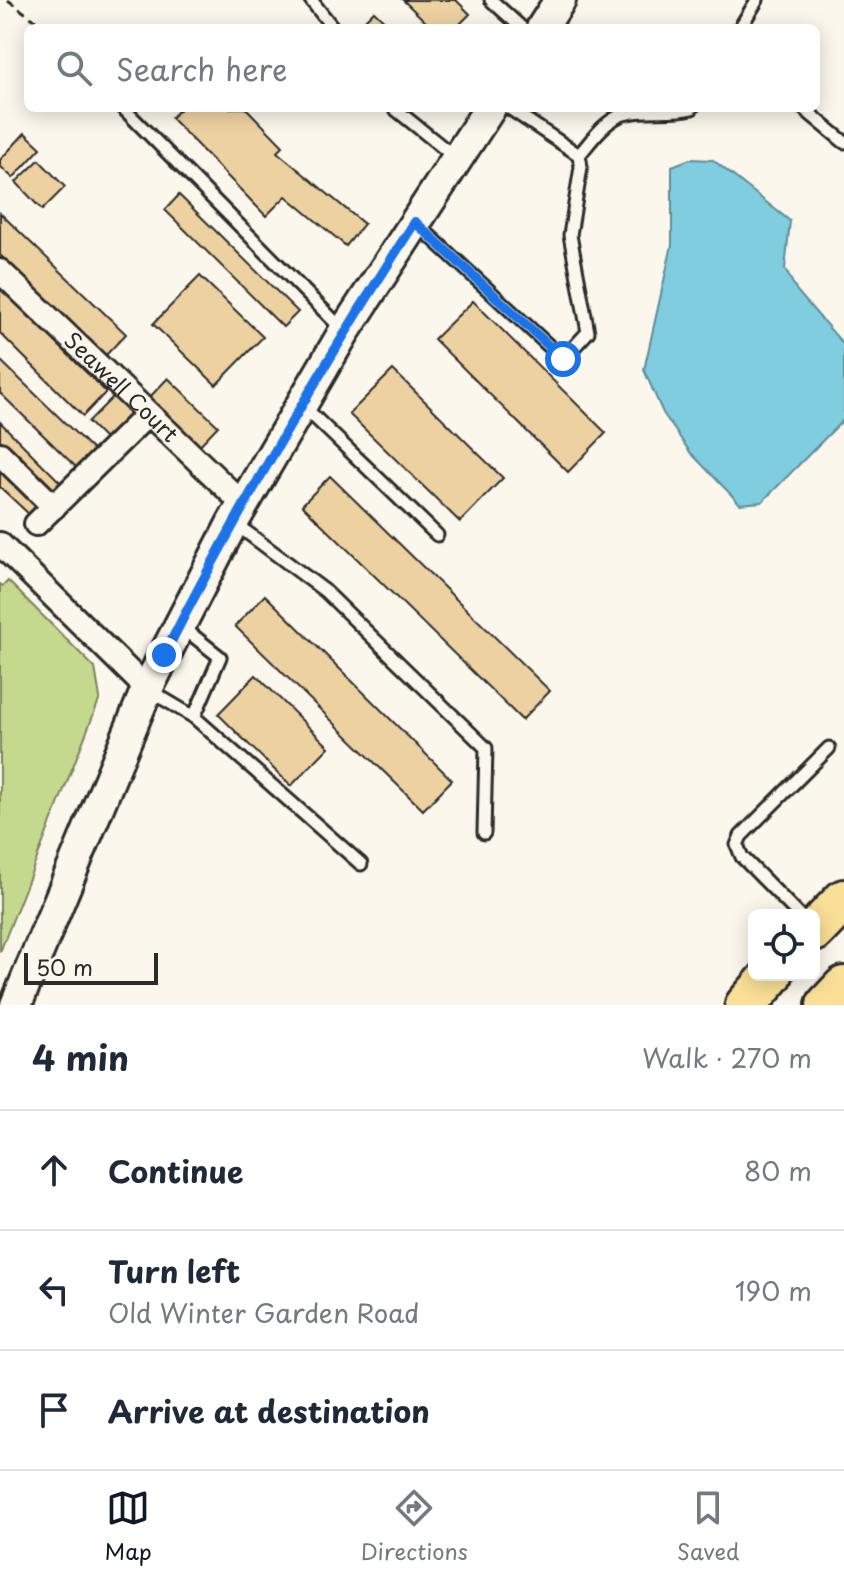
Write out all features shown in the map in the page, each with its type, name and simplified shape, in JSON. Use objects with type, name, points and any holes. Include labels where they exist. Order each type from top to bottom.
[{"type":"highway","points":[[820,925],[844,900]]},
{"type":"highway","points":[[746,1005],[767,981]]},
{"type":"highway","points":[[827,1005],[844,987]]},
{"type":"main road","points":[[545,24],[560,0]]},
{"type":"main road","points":[[16,1005],[147,689],[238,513],[344,332],[487,112]]},
{"type":"street","name":"Seawell Court","points":[[0,271],[148,414],[238,513]]},
{"type":"street","points":[[36,524],[148,414]]},
{"type":"street","points":[[0,454],[54,507]]},
{"type":"street","points":[[1,547],[147,689]]},
{"type":"lane","points":[[311,0],[330,24]]},
{"type":"lane","points":[[491,0],[518,24]]},
{"type":"lane","points":[[742,24],[757,0]]},
{"type":"lane","points":[[127,112],[344,332]]},
{"type":"lane","points":[[399,112],[457,159]]},
{"type":"lane","points":[[415,222],[563,359],[588,332],[570,235],[581,167],[579,155],[515,112]]},
{"type":"lane","points":[[579,155],[607,124],[623,114],[677,112]]},
{"type":"lane","points":[[808,112],[844,142]]},
{"type":"lane","points":[[301,405],[437,535]]},
{"type":"lane","points":[[238,513],[325,591],[486,748],[484,833]]},
{"type":"lane","points":[[180,625],[220,657],[194,717]]},
{"type":"lane","points":[[147,689],[194,717],[361,864]]},
{"type":"lane","points":[[793,909],[742,857],[737,845],[741,836],[829,748]]},
{"type":"path","points":[[8,0],[40,24]]},
{"type":"green space","points":[[8,581],[95,668],[100,698],[0,952],[0,584],[3,586]]},
{"type":"water","points":[[690,159],[713,160],[790,221],[785,269],[797,291],[844,345],[844,419],[762,502],[740,504],[690,452],[663,413],[644,370],[672,245],[672,166]]},
{"type":"building","points":[[403,0],[456,0],[470,14],[460,24],[428,24]]},
{"type":"building","points":[[374,11],[388,24],[361,24]]},
{"type":"building","points":[[177,112],[250,112],[283,146],[277,152],[364,224],[346,246],[286,196],[266,216],[171,118]]},
{"type":"building","points":[[25,133],[41,148],[13,178],[0,166],[0,160]]},
{"type":"building","points":[[39,160],[65,187],[42,210],[16,182]]},
{"type":"building","points":[[179,195],[298,312],[283,327],[165,210]]},
{"type":"building","points":[[0,213],[126,334],[105,356],[0,255]]},
{"type":"building","points":[[200,276],[263,337],[216,385],[153,324]]},
{"type":"building","points":[[0,287],[106,392],[83,416],[0,333]]},
{"type":"building","points":[[473,301],[606,433],[568,472],[434,339]]},
{"type":"building","points":[[0,360],[95,452],[78,469],[0,393]]},
{"type":"building","points":[[393,370],[503,478],[460,522],[349,414]]},
{"type":"building","points":[[168,378],[218,426],[196,449],[146,401]]},
{"type":"building","points":[[114,396],[136,417],[110,444],[88,422]]},
{"type":"building","points":[[0,422],[64,486],[55,494],[0,440]]},
{"type":"building","points":[[0,469],[39,507],[31,516],[0,487]]},
{"type":"building","points":[[330,476],[550,691],[522,720],[302,505]]},
{"type":"building","points":[[265,595],[452,780],[423,810],[235,626]]},
{"type":"building","points":[[256,675],[329,747],[291,786],[218,714]]},
{"type":"route","points":[[164,655],[233,522],[344,332],[415,222],[563,359]]}]
